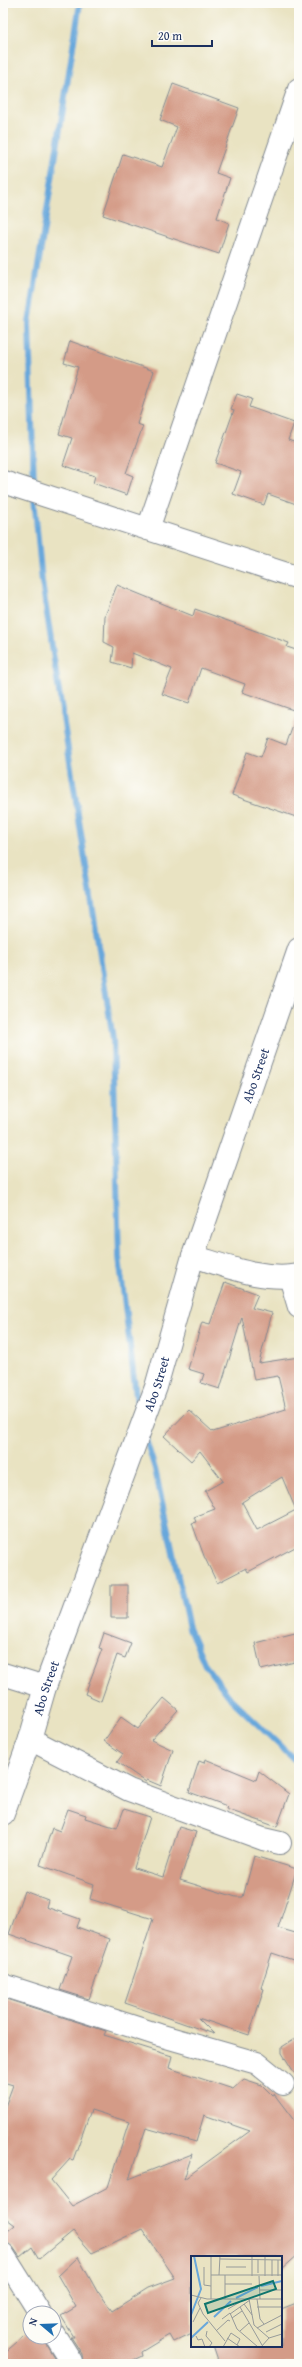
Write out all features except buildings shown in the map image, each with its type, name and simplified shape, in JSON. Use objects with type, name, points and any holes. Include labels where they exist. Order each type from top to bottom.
[{"type":"street","points":[[148,529],[299,88]]},
{"type":"street","points":[[11,485],[299,578]]},
{"type":"street","name":"Abo Street","points":[[3,1814],[30,1739],[45,1687],[156,1387],[193,1256],[299,949]]},
{"type":"street","points":[[193,1256],[253,1274],[295,1276],[299,1308]]},
{"type":"street","points":[[3,1674],[45,1687]]},
{"type":"street","points":[[30,1739],[148,1798],[263,1839],[280,1843]]},
{"type":"street","points":[[3,1985],[159,2035],[257,2063],[283,2084]]},
{"type":"street","points":[[3,2254],[35,2305]]},
{"type":"street","points":[[61,2345],[71,2361]]},
{"type":"waterway","points":[[34,487],[29,323],[80,3]]},
{"type":"waterway","points":[[34,497],[42,582],[113,1039],[119,1257],[138,1412]]},
{"type":"waterway","points":[[145,1436],[155,1469],[189,1628],[205,1665],[231,1699],[299,1764]]}]
